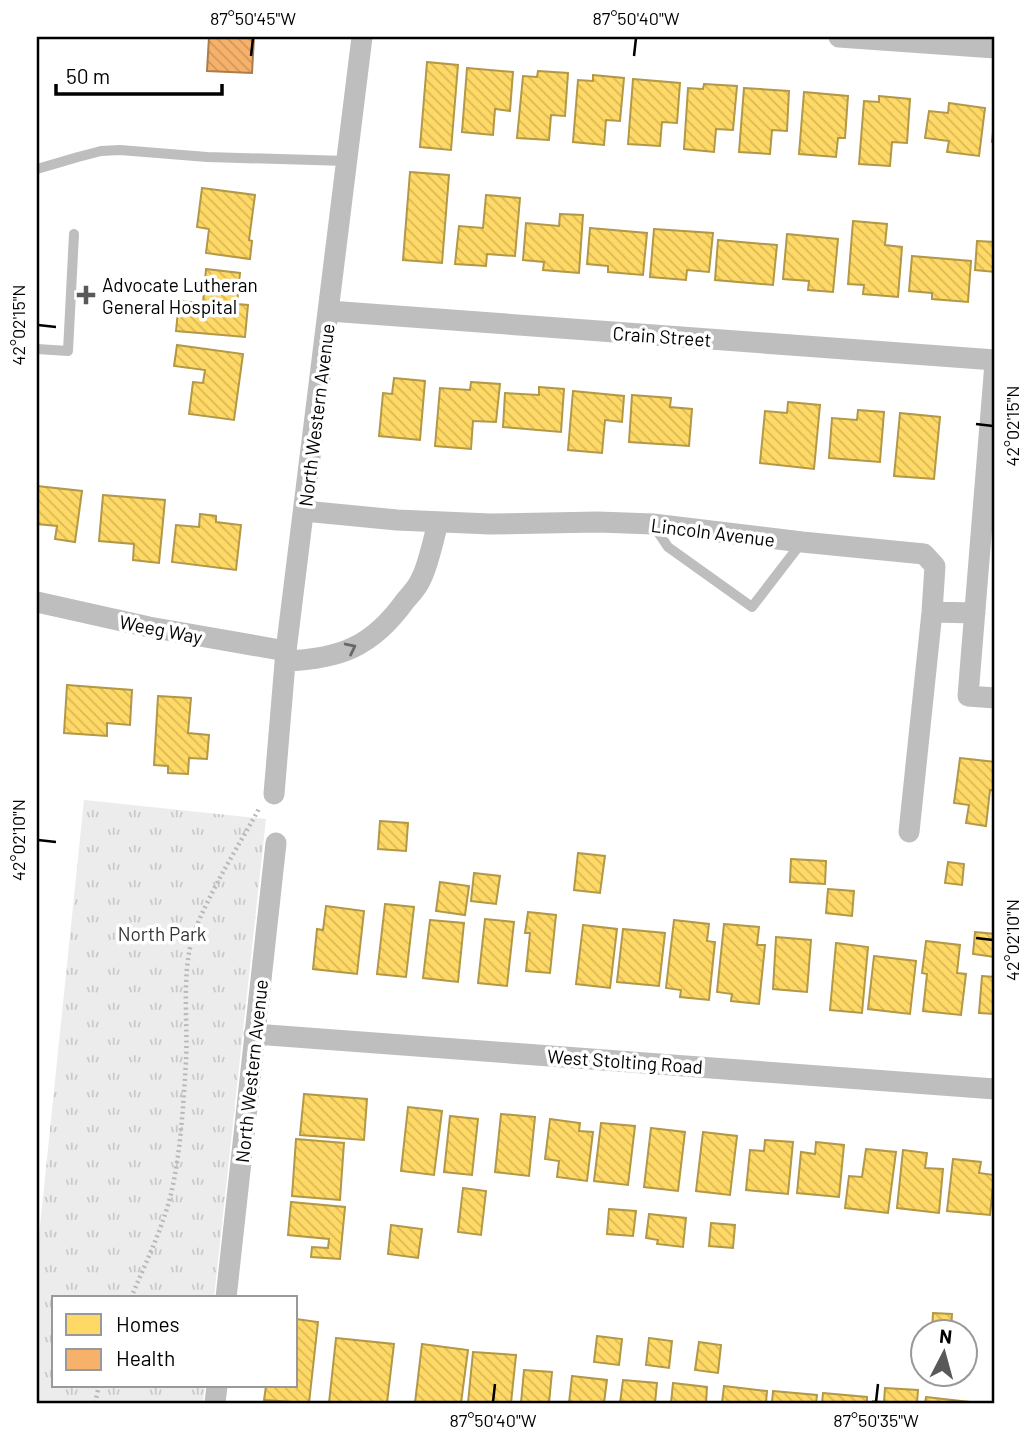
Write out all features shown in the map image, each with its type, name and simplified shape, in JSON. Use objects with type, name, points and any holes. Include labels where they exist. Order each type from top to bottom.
[{"type":"street","name":"North Western Avenue","points":[[274,788],[286,656],[362,37]]},
{"type":"street","points":[[839,37],[995,48]]},
{"type":"street","name":"Crain Street","points":[[329,311],[995,362]]},
{"type":"street","points":[[995,362],[968,696],[995,698]]},
{"type":"street","name":"Lincoln Avenue","points":[[304,512],[491,524],[653,524],[924,554],[935,566],[909,832]]},
{"type":"street","points":[[286,656],[308,660],[342,654],[368,640],[394,617],[422,579],[438,522]]},
{"type":"street","name":"Weeg Way","points":[[37,602],[286,656]]},
{"type":"street","points":[[932,612],[975,613]]},
{"type":"street","name":"North Western Avenue","points":[[226,1296],[276,843]]},
{"type":"street","name":"West Stolting Road","points":[[254,1034],[995,1089]]},
{"type":"lane","points":[[37,169],[101,151],[120,150],[208,157],[347,161]]},
{"type":"lane","points":[[37,349],[68,351],[74,234]]},
{"type":"lane","points":[[653,524],[667,547],[752,607],[802,542]]},
{"type":"path","points":[[132,1296],[162,1224],[177,1160],[183,1115],[190,945],[218,883],[274,788]]},
{"type":"green space","name":"North Park","points":[[84,800],[266,819],[214,1296],[52,1296],[52,1388],[205,1388],[203,1403],[37,1403],[37,1255]]},
{"type":"building: Homes","points":[[427,62],[458,65],[451,150],[420,147]]},
{"type":"building: Homes","points":[[467,68],[513,72],[510,111],[495,109],[493,135],[462,132]]},
{"type":"building: Homes","points":[[538,71],[568,73],[565,116],[551,115],[549,140],[517,138],[523,76],[537,77]]},
{"type":"building: Homes","points":[[593,75],[624,78],[620,121],[606,120],[604,145],[573,142],[578,80],[593,81]]},
{"type":"building: Homes","points":[[633,79],[680,83],[677,123],[662,122],[660,146],[628,144]]},
{"type":"building: Homes","points":[[704,84],[737,86],[733,130],[716,129],[714,152],[684,149],[688,88],[703,89]]},
{"type":"building: Homes","points":[[744,88],[789,91],[787,131],[772,130],[770,154],[739,152]]},
{"type":"building: Homes","points":[[804,92],[848,96],[845,138],[838,138],[836,157],[799,154]]},
{"type":"building: Homes","points":[[879,96],[910,99],[907,143],[892,142],[890,166],[859,164],[864,101],[879,102]]},
{"type":"building: Homes","points":[[949,103],[985,108],[979,156],[947,152],[949,141],[925,138],[929,111],[948,113]]},
{"type":"building: Homes","points":[[995,121],[995,143],[992,142]]},
{"type":"building: Homes","points":[[410,172],[449,175],[442,263],[403,260]]},
{"type":"building: Homes","points":[[202,188],[255,195],[249,240],[252,241],[250,259],[206,253],[209,229],[197,227]]},
{"type":"building: Homes","points":[[486,195],[520,198],[515,256],[487,254],[486,266],[455,264],[459,226],[483,228]]},
{"type":"building: Homes","points":[[560,214],[583,215],[579,273],[543,270],[544,262],[523,260],[526,223],[559,226]]},
{"type":"building: Homes","points":[[853,221],[887,224],[885,245],[902,247],[898,297],[863,294],[864,285],[848,284]]},
{"type":"building: Homes","points":[[590,228],[647,233],[643,275],[608,272],[608,266],[587,264]]},
{"type":"building: Homes","points":[[654,229],[713,233],[709,272],[687,270],[686,280],[650,277]]},
{"type":"building: Homes","points":[[787,234],[838,239],[833,292],[808,290],[809,281],[783,279]]},
{"type":"building: Homes","points":[[718,240],[777,245],[773,285],[715,280]]},
{"type":"building: Homes","points":[[977,241],[995,242],[995,272],[975,270]]},
{"type":"building: Homes","points":[[912,256],[971,261],[968,302],[932,299],[932,293],[909,291]]},
{"type":"building: Homes","points":[[206,269],[240,273],[237,304],[248,305],[245,337],[176,331],[179,301],[203,303]]},
{"type":"building: Homes","points":[[177,345],[243,354],[234,420],[189,414],[193,382],[203,383],[205,370],[174,366]]},
{"type":"building: Homes","points":[[394,378],[425,381],[420,440],[379,436],[383,393],[392,394]]},
{"type":"building: Homes","points":[[471,382],[500,384],[496,422],[473,421],[471,449],[435,446],[440,388],[470,390]]},
{"type":"building: Homes","points":[[539,387],[564,389],[561,432],[503,427],[505,393],[539,395]]},
{"type":"building: Homes","points":[[573,391],[624,396],[622,422],[605,420],[602,453],[568,450]]},
{"type":"building: Homes","points":[[632,395],[671,398],[670,407],[692,409],[689,446],[629,442]]},
{"type":"building: Homes","points":[[788,402],[820,405],[814,469],[760,463],[765,411],[787,413]]},
{"type":"building: Homes","points":[[858,410],[884,412],[880,462],[829,458],[832,418],[857,420]]},
{"type":"building: Homes","points":[[900,413],[940,417],[934,479],[894,476]]},
{"type":"building: Homes","points":[[37,486],[82,491],[75,542],[55,539],[57,526],[37,524]]},
{"type":"building: Homes","points":[[103,495],[165,500],[159,563],[133,560],[134,544],[99,541]]},
{"type":"building: Homes","points":[[200,514],[216,516],[216,522],[241,525],[236,570],[172,562],[176,525],[199,527]]},
{"type":"building: Homes","points":[[67,685],[132,690],[130,725],[107,723],[107,736],[64,733]]},
{"type":"building: Homes","points":[[158,696],[191,698],[188,733],[209,735],[207,759],[189,758],[188,774],[168,773],[168,766],[154,765]]},
{"type":"building: Homes","points":[[960,758],[995,762],[995,791],[990,790],[986,826],[966,823],[969,805],[954,803]]},
{"type":"building: Homes","points":[[380,821],[408,823],[406,851],[378,849]]},
{"type":"building: Homes","points":[[578,853],[605,856],[600,893],[574,890]]},
{"type":"building: Homes","points":[[791,859],[826,861],[825,884],[790,882]]},
{"type":"building: Homes","points":[[948,862],[964,864],[962,885],[945,883]]},
{"type":"building: Homes","points":[[474,873],[500,876],[496,904],[471,901]]},
{"type":"building: Homes","points":[[440,882],[469,886],[465,915],[436,911]]},
{"type":"building: Homes","points":[[828,889],[854,891],[852,916],[826,913]]},
{"type":"building: Homes","points":[[385,904],[414,907],[406,977],[377,974]]},
{"type":"building: Homes","points":[[326,906],[364,911],[357,974],[313,969],[317,929],[323,930]]},
{"type":"building: Homes","points":[[528,912],[556,915],[550,973],[526,971],[530,933],[525,933]]},
{"type":"building: Homes","points":[[485,919],[514,922],[507,986],[478,983]]},
{"type":"building: Homes","points":[[430,920],[464,923],[458,982],[423,978]]},
{"type":"building: Homes","points":[[674,920],[709,924],[707,941],[715,942],[709,1000],[680,997],[681,990],[666,988]]},
{"type":"building: Homes","points":[[724,924],[759,927],[757,945],[765,945],[759,1004],[731,1001],[732,994],[717,992]]},
{"type":"building: Homes","points":[[583,925],[617,929],[610,988],[576,984]]},
{"type":"building: Homes","points":[[623,929],[665,933],[659,986],[617,982]]},
{"type":"building: Homes","points":[[975,932],[995,934],[995,957],[973,954]]},
{"type":"building: Homes","points":[[776,937],[811,940],[807,992],[773,989]]},
{"type":"building: Homes","points":[[926,941],[960,945],[957,973],[966,974],[961,1015],[923,1011],[927,974],[922,973]]},
{"type":"building: Homes","points":[[836,943],[868,947],[862,1013],[830,1010]]},
{"type":"building: Homes","points":[[874,956],[916,961],[910,1014],[868,1009]]},
{"type":"building: Homes","points":[[982,976],[995,977],[995,1014],[979,1013]]},
{"type":"building: Homes","points":[[304,1094],[367,1099],[364,1140],[300,1135]]},
{"type":"building: Homes","points":[[408,1107],[442,1111],[434,1175],[401,1171]]},
{"type":"building: Homes","points":[[501,1114],[535,1117],[529,1176],[495,1172]]},
{"type":"building: Homes","points":[[450,1116],[478,1119],[472,1175],[444,1172]]},
{"type":"building: Homes","points":[[550,1119],[580,1123],[579,1131],[593,1132],[587,1181],[557,1177],[559,1161],[545,1159]]},
{"type":"building: Homes","points":[[601,1123],[635,1126],[628,1185],[594,1181]]},
{"type":"building: Homes","points":[[651,1128],[685,1132],[678,1191],[644,1187]]},
{"type":"building: Homes","points":[[703,1132],[737,1136],[730,1195],[696,1191]]},
{"type":"building: Homes","points":[[296,1139],[344,1143],[340,1200],[292,1196]]},
{"type":"building: Homes","points":[[765,1140],[793,1142],[788,1194],[746,1190],[750,1150],[764,1151]]},
{"type":"building: Homes","points":[[816,1142],[844,1145],[839,1197],[797,1193],[801,1152],[815,1154]]},
{"type":"building: Homes","points":[[866,1149],[896,1152],[888,1213],[845,1208],[849,1176],[862,1177]]},
{"type":"building: Homes","points":[[903,1150],[927,1153],[925,1168],[943,1169],[939,1213],[897,1208]]},
{"type":"building: Homes","points":[[953,1159],[981,1162],[979,1173],[994,1175],[990,1215],[947,1211]]},
{"type":"building: Homes","points":[[463,1188],[486,1191],[481,1235],[458,1232]]},
{"type":"building: Homes","points":[[291,1202],[345,1207],[340,1259],[311,1257],[312,1247],[328,1248],[329,1239],[288,1235]]},
{"type":"building: Homes","points":[[609,1209],[636,1211],[633,1236],[607,1234]]},
{"type":"building: Homes","points":[[649,1214],[686,1218],[683,1247],[657,1244],[658,1240],[646,1238]]},
{"type":"building: Homes","points":[[711,1223],[735,1225],[733,1248],[709,1246]]},
{"type":"building: Homes","points":[[391,1225],[422,1229],[418,1258],[388,1254]]},
{"type":"building: Homes","points":[[933,1313],[952,1314],[952,1318],[933,1318]]},
{"type":"building: Homes","points":[[298,1319],[318,1322],[309,1403],[264,1400],[266,1388],[298,1388]]},
{"type":"building: Homes","points":[[597,1336],[622,1339],[619,1365],[594,1362]]},
{"type":"building: Homes","points":[[336,1338],[394,1344],[387,1403],[329,1403]]},
{"type":"building: Homes","points":[[649,1338],[672,1341],[669,1368],[646,1365]]},
{"type":"building: Homes","points":[[699,1342],[721,1345],[718,1373],[695,1370]]},
{"type":"building: Homes","points":[[422,1344],[468,1350],[461,1403],[415,1403]]},
{"type":"building: Homes","points":[[473,1352],[516,1355],[511,1403],[468,1403]]},
{"type":"building: Homes","points":[[524,1370],[552,1372],[549,1403],[521,1403]]},
{"type":"building: Homes","points":[[572,1376],[607,1380],[604,1403],[569,1403]]},
{"type":"building: Homes","points":[[623,1380],[657,1383],[655,1403],[620,1403]]},
{"type":"building: Homes","points":[[673,1383],[707,1387],[706,1403],[671,1403]]},
{"type":"building: Homes","points":[[724,1386],[767,1391],[766,1403],[722,1403]]},
{"type":"building: Homes","points":[[885,1388],[918,1390],[917,1403],[873,1403],[884,1402]]},
{"type":"building: Homes","points":[[773,1391],[817,1395],[816,1403],[772,1403]]},
{"type":"building: Homes","points":[[823,1393],[867,1397],[867,1403],[822,1403]]},
{"type":"building: Homes","points":[[926,1397],[969,1402],[969,1403],[925,1403]]},
{"type":"building: Health","points":[[209,37],[254,37],[252,73],[207,71]]},
{"type":"place","name":"Advocate Lutheran General Hospital","points":[[86,295]]}]
